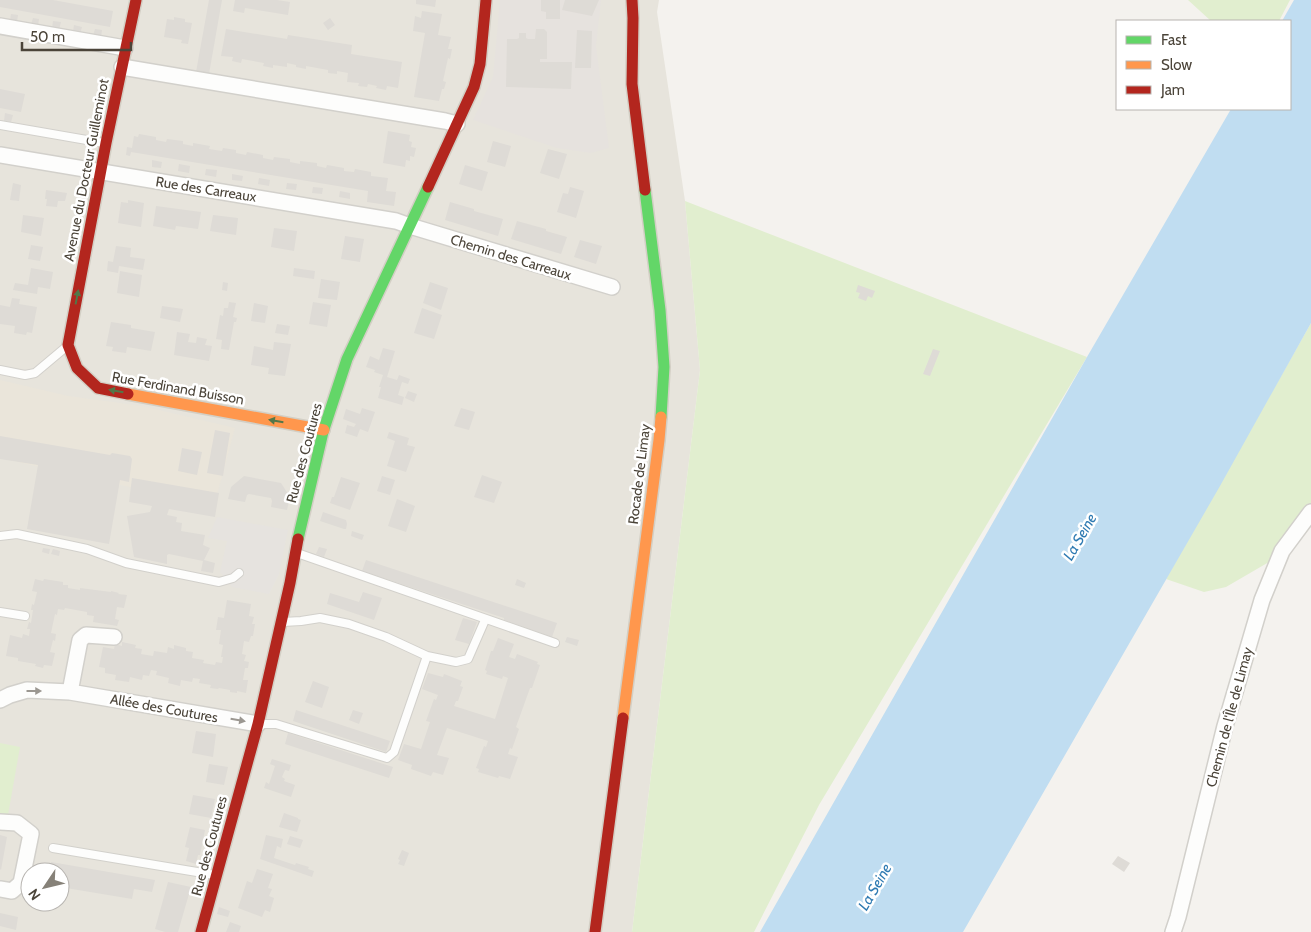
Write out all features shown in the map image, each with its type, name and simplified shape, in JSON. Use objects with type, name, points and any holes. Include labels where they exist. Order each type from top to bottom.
[{"type":"street","name":"Avenue du Docteur Guilleminot","points":[[68,345],[100,171],[136,0]]},
{"type":"street","name":"Rue des Coutures","points":[[201,932],[258,724],[295,552],[324,430],[347,359],[474,87],[478,71],[486,0]]},
{"type":"street","name":"Rocade de Limay","points":[[595,932],[659,440],[664,367],[660,310],[632,84],[632,0]]},
{"type":"street","name":"Rocade de Limay","points":[[633,18],[640,0]]},
{"type":"street","points":[[0,26],[125,48]]},
{"type":"street","points":[[122,67],[457,124]]},
{"type":"street","name":"Rue des Carreaux","points":[[0,155],[396,221],[410,226]]},
{"type":"street","name":"Chemin des Carreaux","points":[[410,226],[612,287]]},
{"type":"street","name":"Rue Ferdinand Buisson","points":[[68,345],[77,368],[98,388],[324,430]]},
{"type":"street","name":"Chemin de l'Île de Limay","points":[[1173,932],[1224,726],[1262,600],[1282,551],[1311,512]]},
{"type":"street","points":[[70,692],[80,640],[86,635],[114,637]]},
{"type":"street","name":"Allée des Coutures","points":[[0,700],[10,694],[27,690],[70,692],[258,724]]},
{"type":"street","points":[[0,822],[17,823],[31,834],[21,883],[12,891],[0,889]]},
{"type":"lane","points":[[0,125],[106,144]]},
{"type":"lane","points":[[0,370],[25,375],[35,373],[68,345]]},
{"type":"lane","points":[[0,536],[17,534],[87,549],[126,563],[219,582],[233,578],[240,573]]},
{"type":"lane","points":[[295,552],[555,643]]},
{"type":"lane","points":[[0,612],[25,616]]},
{"type":"lane","points":[[281,622],[320,618],[349,624],[427,656],[456,662],[468,659],[485,620]]},
{"type":"lane","points":[[258,724],[276,724],[387,758],[394,752],[427,656]]},
{"type":"lane","points":[[53,848],[217,875]]},
{"type":"shaded area","points":[[0,0],[659,0],[657,12],[685,201],[700,370],[632,932],[0,932]]},
{"type":"shaded area","points":[[500,0],[601,0],[596,46],[609,148],[591,153],[557,148],[473,120],[493,77]]},
{"type":"shaded area","points":[[0,380],[68,396],[142,406],[235,428],[214,506],[0,458]]},
{"type":"shaded area","points":[[217,517],[288,530],[279,574],[269,594],[232,587],[220,572],[227,541],[208,538]]},
{"type":"green space","points":[[1188,0],[1290,0],[1280,20],[1210,20]]},
{"type":"green space","points":[[685,201],[1087,357],[819,805],[754,932],[632,932],[700,370]]},
{"type":"green space","points":[[1311,323],[1311,504],[1274,559],[1226,587],[1204,592],[1166,579]]},
{"type":"green space","points":[[0,743],[20,747],[8,815],[0,813]]},
{"type":"water","name":"La Seine","points":[[1294,0],[1311,0],[1311,323],[1220,486],[963,932],[760,932],[1087,357],[1230,110],[1291,110],[1291,20],[1283,20]]},
{"type":"building","points":[[0,0],[53,0],[113,11],[110,27],[0,7]]},
{"type":"building","points":[[209,0],[222,0],[209,74],[196,72]]},
{"type":"building","points":[[235,0],[277,0],[290,2],[288,15],[245,8],[244,13],[233,11]]},
{"type":"building","points":[[416,0],[436,0],[435,7],[416,4]]},
{"type":"building","points":[[541,0],[560,0],[560,19],[546,19],[546,12],[541,11]]},
{"type":"building","points":[[565,0],[599,0],[592,16],[562,10]]},
{"type":"building","points":[[422,11],[442,14],[438,35],[451,37],[448,49],[452,49],[443,81],[446,82],[439,101],[414,97],[425,33],[413,31],[415,16],[421,18]]},
{"type":"building","points":[[11,14],[18,15],[17,22],[10,21]]},
{"type":"building","points":[[174,17],[185,19],[185,22],[192,23],[188,44],[181,43],[182,40],[164,37],[167,19],[174,20]]},
{"type":"building","points":[[33,18],[39,19],[38,26],[31,25]]},
{"type":"building","points":[[330,18],[335,25],[328,30],[323,23]]},
{"type":"building","points":[[53,21],[61,22],[59,30],[52,29]]},
{"type":"building","points":[[74,25],[82,27],[80,34],[73,32]]},
{"type":"building","points":[[95,29],[102,30],[101,37],[93,36]]},
{"type":"building","points":[[226,29],[287,39],[288,35],[352,45],[351,54],[402,62],[398,88],[387,86],[386,90],[368,84],[367,87],[358,86],[359,83],[347,82],[348,73],[337,71],[337,74],[328,73],[328,70],[306,66],[306,69],[287,63],[287,67],[273,65],[273,68],[263,66],[264,63],[242,59],[241,63],[232,61],[233,57],[221,56]]},
{"type":"building","points":[[536,29],[544,29],[547,32],[547,59],[540,59],[540,62],[572,62],[571,89],[506,87],[507,39],[517,39],[519,38],[519,33],[526,33],[526,38],[535,39]]},
{"type":"building","points":[[577,30],[592,31],[591,68],[575,68]]},
{"type":"building","points":[[0,89],[25,94],[21,112],[0,108]]},
{"type":"building","points":[[5,113],[13,115],[11,122],[4,121]]},
{"type":"building","points":[[388,131],[410,135],[411,147],[416,148],[414,157],[410,156],[410,161],[406,160],[405,167],[383,163]]},
{"type":"building","points":[[139,134],[156,137],[156,140],[166,142],[167,139],[183,141],[183,144],[193,146],[193,143],[210,146],[209,149],[222,151],[223,148],[236,150],[236,153],[246,155],[247,152],[263,155],[263,158],[273,160],[274,157],[290,159],[290,162],[300,164],[300,161],[317,163],[317,166],[326,168],[327,165],[344,168],[344,171],[354,172],[355,169],[371,172],[371,176],[388,178],[386,191],[396,192],[394,206],[367,202],[368,191],[131,152],[130,156],[126,155],[127,147],[132,148],[134,136],[138,137]]},
{"type":"building","points":[[493,141],[511,146],[505,167],[487,162]]},
{"type":"building","points":[[548,149],[567,154],[559,179],[540,173]]},
{"type":"building","points":[[152,160],[162,162],[161,168],[152,167]]},
{"type":"building","points":[[179,164],[190,166],[189,173],[178,171]]},
{"type":"building","points":[[465,165],[488,172],[482,191],[459,184]]},
{"type":"building","points":[[206,169],[217,170],[216,177],[205,175]]},
{"type":"building","points":[[232,174],[243,176],[242,181],[232,180]]},
{"type":"building","points":[[259,178],[270,180],[269,186],[258,184]]},
{"type":"building","points":[[13,183],[21,185],[19,201],[10,200]]},
{"type":"building","points":[[287,183],[297,184],[296,190],[286,189]]},
{"type":"building","points":[[313,187],[323,188],[322,194],[312,193]]},
{"type":"building","points":[[570,187],[584,191],[576,218],[557,212],[563,193],[568,194]]},
{"type":"building","points":[[46,190],[67,193],[65,201],[58,201],[57,207],[46,206]]},
{"type":"building","points":[[340,191],[350,193],[350,199],[339,197]]},
{"type":"building","points":[[128,200],[144,203],[141,227],[118,223],[121,202],[128,203]]},
{"type":"building","points":[[450,202],[503,219],[498,236],[445,220]]},
{"type":"building","points":[[156,206],[201,212],[198,229],[176,226],[175,230],[153,226]]},
{"type":"building","points":[[23,215],[44,218],[41,236],[21,232]]},
{"type":"building","points":[[213,215],[238,218],[236,235],[210,231]]},
{"type":"building","points":[[517,221],[567,237],[561,254],[511,239]]},
{"type":"building","points":[[274,228],[297,231],[294,251],[271,247]]},
{"type":"building","points":[[345,236],[364,239],[360,262],[341,259]]},
{"type":"building","points":[[580,240],[602,246],[596,264],[574,257]]},
{"type":"building","points":[[31,245],[43,247],[40,261],[28,259]]},
{"type":"building","points":[[116,246],[131,248],[130,257],[145,259],[143,270],[119,266],[118,273],[107,271],[108,261],[113,262]]},
{"type":"building","points":[[31,268],[53,272],[50,289],[38,287],[37,294],[13,290],[15,283],[28,285]]},
{"type":"building","points":[[294,268],[315,271],[314,279],[293,276]]},
{"type":"building","points":[[120,271],[142,275],[139,297],[117,293]]},
{"type":"building","points":[[321,279],[340,282],[337,300],[318,298]]},
{"type":"building","points":[[223,282],[228,283],[227,291],[222,290]]},
{"type":"building","points":[[430,282],[448,288],[441,310],[423,303]]},
{"type":"building","points":[[858,285],[875,291],[872,298],[868,296],[866,301],[858,298],[860,293],[856,292]]},
{"type":"building","points":[[12,298],[20,299],[19,304],[37,307],[32,333],[27,332],[26,335],[14,333],[15,326],[0,324],[0,305],[10,307]]},
{"type":"building","points":[[229,302],[236,303],[233,317],[237,318],[236,322],[234,322],[229,350],[221,349],[222,340],[216,339],[220,315],[223,316],[224,308],[228,308]]},
{"type":"building","points":[[313,302],[331,305],[327,327],[309,324]]},
{"type":"building","points":[[254,303],[268,306],[265,323],[251,321]]},
{"type":"building","points":[[162,306],[183,309],[180,322],[160,318]]},
{"type":"building","points":[[422,308],[442,315],[434,339],[414,333]]},
{"type":"building","points":[[111,322],[131,325],[131,328],[155,332],[151,351],[127,347],[126,353],[112,351],[113,347],[106,346]]},
{"type":"building","points":[[277,324],[290,326],[288,335],[275,333]]},
{"type":"building","points":[[177,332],[190,334],[188,342],[196,343],[197,337],[207,339],[205,345],[212,346],[209,361],[174,355]]},
{"type":"building","points":[[274,342],[291,344],[285,376],[268,374],[269,368],[251,365],[254,346],[273,350]]},
{"type":"building","points":[[383,348],[395,351],[387,377],[397,380],[399,375],[410,379],[408,384],[402,382],[398,395],[404,397],[402,405],[378,398],[383,375],[366,367],[370,356],[379,360]]},
{"type":"building","points":[[933,349],[940,351],[930,376],[923,374]]},
{"type":"building","points":[[408,391],[417,394],[414,402],[405,398]]},
{"type":"building","points":[[362,408],[375,412],[368,432],[360,429],[357,437],[345,433],[347,425],[354,427],[356,424],[343,419],[346,409],[360,414]]},
{"type":"building","points":[[461,408],[475,412],[469,430],[454,426]]},
{"type":"building","points":[[215,430],[230,433],[223,476],[207,473]]},
{"type":"building","points":[[389,432],[409,438],[407,445],[415,447],[406,472],[387,466],[395,441],[387,438]]},
{"type":"building","points":[[0,436],[110,455],[112,453],[130,456],[132,459],[129,482],[120,480],[109,544],[27,529],[38,465],[0,459]]},
{"type":"building","points":[[182,448],[202,452],[197,475],[178,471]]},
{"type":"building","points":[[482,475],[502,482],[494,503],[474,497]]},
{"type":"building","points":[[244,476],[281,483],[290,497],[287,510],[271,507],[271,498],[249,494],[245,502],[228,499],[231,487]]},
{"type":"building","points":[[382,476],[395,480],[390,495],[377,491]]},
{"type":"building","points":[[341,477],[360,483],[350,510],[330,503]]},
{"type":"building","points":[[132,478],[219,493],[215,517],[169,509],[167,515],[177,517],[176,522],[182,523],[181,531],[205,535],[203,545],[210,548],[204,560],[215,563],[213,573],[201,571],[203,561],[169,554],[167,555],[167,564],[134,557],[127,516],[150,512],[152,506],[129,502]]},
{"type":"building","points":[[397,499],[415,506],[406,532],[388,526]]},
{"type":"building","points":[[323,512],[346,520],[346,529],[320,521]]},
{"type":"building","points":[[352,531],[364,535],[362,540],[351,536]]},
{"type":"building","points":[[319,547],[327,549],[324,557],[316,554]]},
{"type":"building","points":[[43,548],[50,549],[49,554],[42,552]]},
{"type":"building","points":[[53,549],[60,551],[59,556],[51,554]]},
{"type":"building","points":[[366,560],[557,623],[552,637],[504,620],[504,618],[362,571]]},
{"type":"building","points":[[35,579],[63,582],[63,585],[68,585],[68,588],[111,591],[127,595],[124,608],[117,607],[115,619],[119,620],[117,626],[93,622],[94,616],[87,615],[87,612],[65,608],[64,610],[58,609],[51,633],[56,634],[50,652],[55,653],[52,666],[44,665],[43,668],[35,666],[36,664],[18,661],[18,658],[6,656],[10,635],[22,638],[23,634],[29,636],[30,629],[27,629],[29,622],[31,623],[32,604],[34,605],[37,592],[32,591]]},
{"type":"building","points":[[517,579],[526,583],[524,588],[515,585]]},
{"type":"building","points":[[363,592],[382,598],[374,620],[327,604],[330,593],[359,602]]},
{"type":"building","points":[[227,600],[251,604],[249,616],[254,617],[252,624],[255,624],[253,636],[251,636],[249,642],[244,641],[242,654],[246,655],[244,661],[249,662],[248,668],[245,668],[243,680],[248,680],[246,693],[210,688],[211,685],[199,683],[200,679],[193,678],[192,682],[181,680],[180,686],[168,683],[169,678],[156,675],[157,671],[151,670],[149,676],[143,675],[142,680],[130,677],[129,682],[115,680],[116,675],[105,673],[105,668],[99,667],[103,647],[114,649],[115,644],[122,646],[122,642],[136,645],[135,648],[142,649],[141,654],[153,656],[154,651],[167,653],[168,647],[174,649],[174,645],[193,652],[192,658],[204,660],[203,663],[215,665],[216,662],[222,663],[223,645],[219,644],[221,630],[216,630],[218,617],[224,618]]},
{"type":"building","points":[[463,618],[477,622],[469,644],[455,640]]},
{"type":"building","points":[[567,637],[579,640],[577,646],[565,642]]},
{"type":"building","points":[[498,638],[514,644],[509,657],[515,659],[517,654],[538,662],[537,664],[540,665],[516,727],[519,729],[512,749],[510,748],[508,754],[518,757],[510,779],[499,776],[498,778],[478,772],[479,769],[476,768],[484,746],[486,747],[488,741],[447,728],[437,755],[449,758],[443,775],[433,772],[431,776],[411,769],[412,765],[398,760],[404,744],[421,749],[430,722],[426,721],[434,699],[436,700],[438,695],[422,689],[428,673],[443,677],[444,674],[462,681],[460,686],[463,687],[454,706],[495,719],[508,678],[503,676],[502,679],[486,674],[487,671],[485,670],[491,651],[493,651]]},
{"type":"building","points":[[313,681],[329,687],[322,708],[305,702]]},
{"type":"building","points":[[296,710],[390,741],[386,752],[293,721]]},
{"type":"building","points":[[353,710],[363,713],[359,724],[349,720]]},
{"type":"building","points":[[196,731],[216,734],[213,757],[192,753]]},
{"type":"building","points":[[288,733],[393,767],[389,778],[285,744]]},
{"type":"building","points":[[272,759],[291,765],[289,771],[285,770],[282,777],[285,779],[284,781],[295,785],[291,797],[264,788],[266,782],[269,784],[275,766],[270,764]]},
{"type":"building","points":[[209,764],[228,767],[224,785],[206,782]]},
{"type":"building","points":[[193,795],[215,799],[211,818],[189,814]]},
{"type":"building","points":[[284,813],[301,820],[297,832],[279,827]]},
{"type":"building","points":[[190,827],[205,830],[200,855],[198,855],[196,864],[186,861],[189,848],[185,847]]},
{"type":"building","points":[[0,835],[7,837],[1,870],[0,869]]},
{"type":"building","points":[[266,835],[283,839],[281,848],[277,846],[274,858],[295,865],[296,863],[309,867],[308,869],[314,871],[312,877],[260,859]]},
{"type":"building","points":[[290,836],[303,840],[300,848],[287,844]]},
{"type":"building","points":[[402,850],[409,853],[404,866],[398,864]]},
{"type":"building","points":[[1118,856],[1130,863],[1124,872],[1112,864]]},
{"type":"building","points":[[70,865],[155,880],[152,892],[134,889],[132,899],[70,889]]},
{"type":"building","points":[[257,869],[273,874],[268,888],[272,889],[269,896],[274,898],[270,912],[265,910],[262,917],[238,908],[247,881],[252,883]]},
{"type":"building","points":[[168,882],[191,887],[178,932],[165,932],[155,929]]},
{"type":"building","points":[[219,907],[230,911],[228,917],[217,914]]},
{"type":"building","points":[[0,913],[18,917],[16,930],[0,926]]},
{"type":"building","points":[[230,922],[241,926],[239,932],[226,932]]},
{"type":"traffic: fast","points":[[298,539],[323,432],[347,359],[428,187]]},
{"type":"traffic: fast","points":[[645,190],[660,310],[664,367],[661,417]]},
{"type":"traffic: slow","points":[[128,394],[324,430]]},
{"type":"traffic: slow","points":[[623,718],[661,417]]},
{"type":"traffic: jam","points":[[128,394],[98,388],[77,368],[68,345],[106,143],[136,0]]},
{"type":"traffic: jam","points":[[428,187],[474,87],[480,64],[486,0]]},
{"type":"traffic: jam","points":[[632,0],[632,84],[645,190]]},
{"type":"traffic: jam","points":[[201,932],[258,724],[298,539]]},
{"type":"traffic: jam","points":[[595,932],[623,718]]}]
